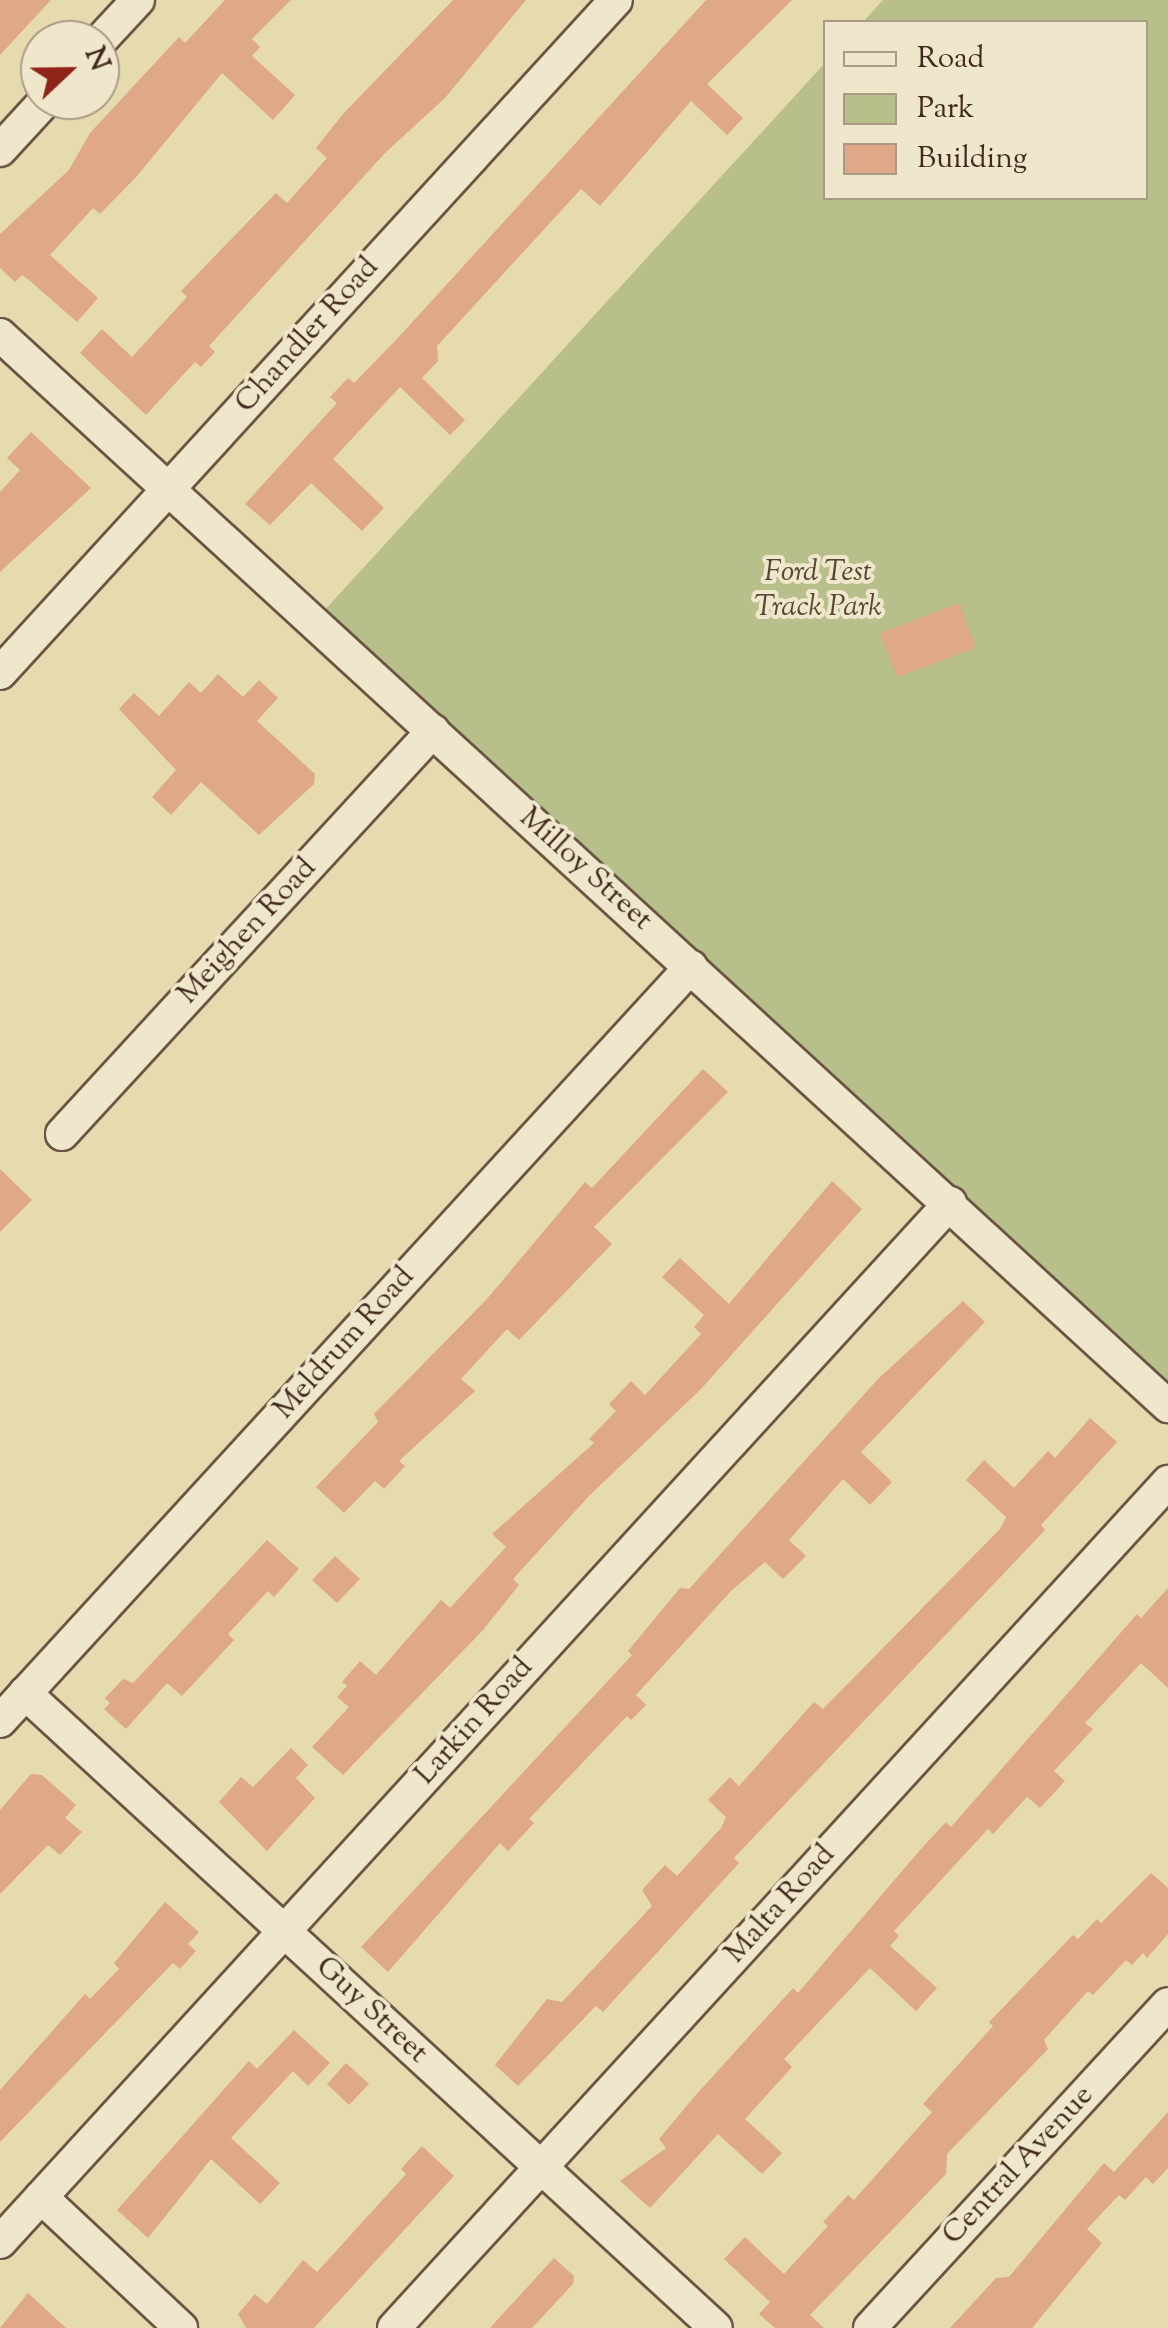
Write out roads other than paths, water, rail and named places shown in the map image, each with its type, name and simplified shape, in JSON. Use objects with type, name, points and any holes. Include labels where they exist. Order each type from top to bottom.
[{"type":"street","points":[[119,20],[138,0]]},
{"type":"street","name":"Chandler Road","points":[[0,673],[616,0]]},
{"type":"street","points":[[0,150],[28,120]]},
{"type":"street","name":"Milloy Street","points":[[0,335],[1168,1406]]},
{"type":"street","name":"Meighen Road","points":[[62,1134],[433,731]]},
{"type":"street","name":"Meldrum Road","points":[[0,1721],[691,967]]},
{"type":"street","name":"Larkin Road","points":[[0,2242],[950,1204]]},
{"type":"street","name":"Malta Road","points":[[394,2328],[1168,1482]]},
{"type":"street","name":"Guy Street","points":[[25,1693],[716,2328]]},
{"type":"street","name":"Central Avenue","points":[[870,2328],[1168,2004]]},
{"type":"street","points":[[41,2197],[181,2328]]},
{"type":"park label","name":"Ford Test Track Park","points":[[818,590]]}]
